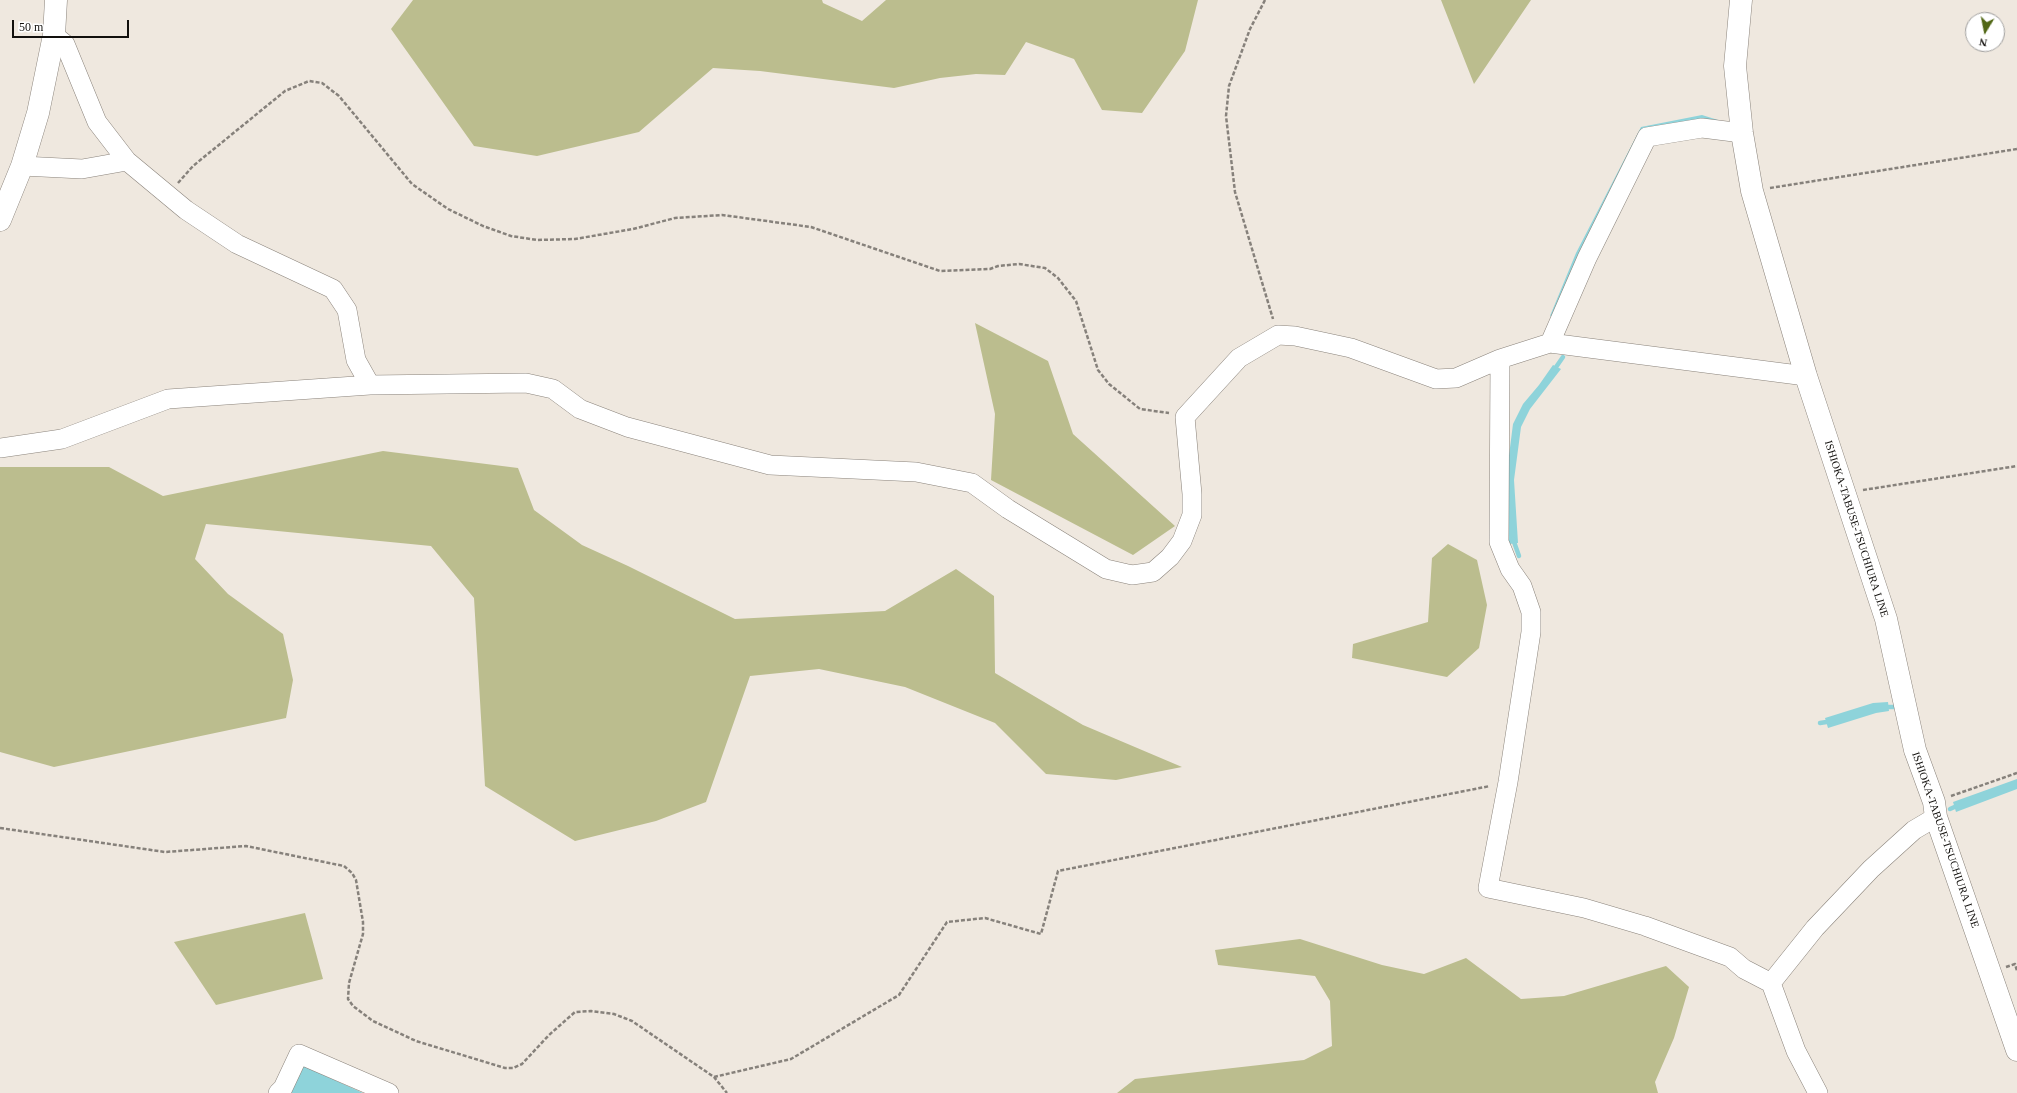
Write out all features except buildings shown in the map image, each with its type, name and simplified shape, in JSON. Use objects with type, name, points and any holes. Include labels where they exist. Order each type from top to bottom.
[{"type":"main road","points":[[0,220],[22,166],[38,113],[54,35],[56,0]]},
{"type":"main road","name":"ISHIOKA-TABUSE-TSUCHIURA LINE","points":[[1741,0],[1735,66],[1742,133],[1752,190],[1806,376],[1886,619],[1915,750],[2017,1050]]},
{"type":"street","points":[[54,35],[65,44],[97,122],[127,161],[169,194],[186,210],[237,244],[333,289],[347,310],[356,360],[370,386]]},
{"type":"street","points":[[1550,343],[1587,258],[1647,137],[1702,128],[1742,133]]},
{"type":"street","points":[[22,166],[82,169],[127,161]]},
{"type":"street","points":[[0,448],[62,439],[168,399],[370,386],[526,383],[552,389],[580,409],[627,427],[770,464],[916,472],[972,484],[1008,509],[1106,569],[1132,575],[1153,572],[1170,557],[1182,541],[1192,516],[1192,494],[1185,417],[1239,358],[1278,335],[1295,336],[1351,348],[1436,379],[1456,378],[1500,359],[1550,343],[1806,376]]},
{"type":"street","points":[[1500,359],[1499,542],[1510,570],[1522,586],[1531,612],[1531,632],[1508,782],[1488,888],[1584,908],[1645,926],[1730,957],[1744,969],[1771,983],[1796,1051],[1818,1093]]},
{"type":"street","points":[[1771,983],[1815,928],[1870,869],[1935,810]]},
{"type":"street","points":[[278,1093],[283,1088],[299,1054],[389,1093]]},
{"type":"path","points":[[1265,0],[1250,29],[1229,86],[1226,116],[1235,192],[1278,335]]},
{"type":"path","points":[[169,194],[193,166],[285,92],[309,81],[322,84],[339,96],[412,184],[454,212],[483,226],[511,236],[537,240],[575,239],[633,229],[675,218],[728,216],[811,228],[940,271],[990,269],[998,266],[1019,264],[1045,268],[1058,278],[1076,301],[1098,370],[1109,384],[1140,409],[1175,414],[1185,417]]},
{"type":"path","points":[[1752,190],[2017,149]]},
{"type":"path","points":[[1844,493],[2017,466]]},
{"type":"path","points":[[1935,810],[2017,773]]},
{"type":"path","points":[[714,1077],[791,1059],[899,995],[947,922],[985,918],[1041,934],[1058,871],[1508,782]]},
{"type":"path","points":[[0,828],[165,852],[246,846],[344,866],[352,873],[356,880],[363,922],[363,934],[349,983],[348,999],[353,1006],[373,1021],[416,1041],[483,1063],[509,1068],[522,1064],[549,1035],[575,1012],[603,1012],[614,1014],[632,1021],[714,1077],[727,1093]]},
{"type":"green space","points":[[413,0],[822,0],[823,3],[862,21],[886,0],[1198,0],[1185,51],[1142,113],[1102,110],[1074,59],[1026,42],[1005,75],[976,74],[940,78],[894,88],[760,71],[713,68],[639,132],[537,156],[474,146],[391,29]]},
{"type":"green space","points":[[1441,0],[1531,0],[1474,84]]},
{"type":"green space","points":[[975,323],[1048,361],[1073,434],[1175,526],[1133,555],[991,480],[995,414]]},
{"type":"green space","points":[[383,451],[518,468],[534,510],[582,545],[735,619],[885,611],[956,569],[994,596],[995,673],[1083,725],[1182,767],[1116,780],[1046,774],[995,723],[905,687],[819,669],[750,676],[706,802],[656,821],[575,841],[485,786],[474,598],[431,546],[206,524],[195,559],[228,594],[283,634],[293,680],[286,718],[54,767],[0,752],[0,467],[109,467],[163,496]]},
{"type":"green space","points":[[1448,544],[1477,560],[1487,605],[1479,648],[1447,677],[1352,658],[1353,644],[1428,622],[1432,558]]},
{"type":"green space","points":[[305,913],[323,979],[216,1005],[174,942]]},
{"type":"green space","points":[[1300,939],[1382,965],[1424,974],[1466,958],[1521,999],[1564,996],[1666,966],[1689,987],[1674,1038],[1655,1082],[1658,1093],[1117,1093],[1135,1079],[1304,1060],[1332,1046],[1330,1001],[1315,976],[1218,965],[1215,950]]},
{"type":"water","points":[[1702,115],[1718,120],[1716,127],[1645,134],[1558,319],[1550,316],[1576,253],[1641,127]]},
{"type":"water","points":[[1553,365],[1561,369],[1530,409],[1521,427],[1514,480],[1518,543],[1509,544],[1506,479],[1513,424],[1523,404]]},
{"type":"water","points":[[1888,702],[1889,711],[1876,713],[1828,728],[1825,718],[1873,703]]},
{"type":"water","points":[[2017,779],[2017,789],[1956,812],[1953,802]]},
{"type":"water","points":[[302,1065],[363,1093],[288,1093]]},
{"type":"waterway","points":[[1554,370],[1563,357]]},
{"type":"waterway","points":[[1513,539],[1519,556]]},
{"type":"waterway","points":[[1884,707],[1900,707]]},
{"type":"waterway","points":[[1820,723],[1833,721]]},
{"type":"waterway","points":[[1950,809],[1959,805]]}]
